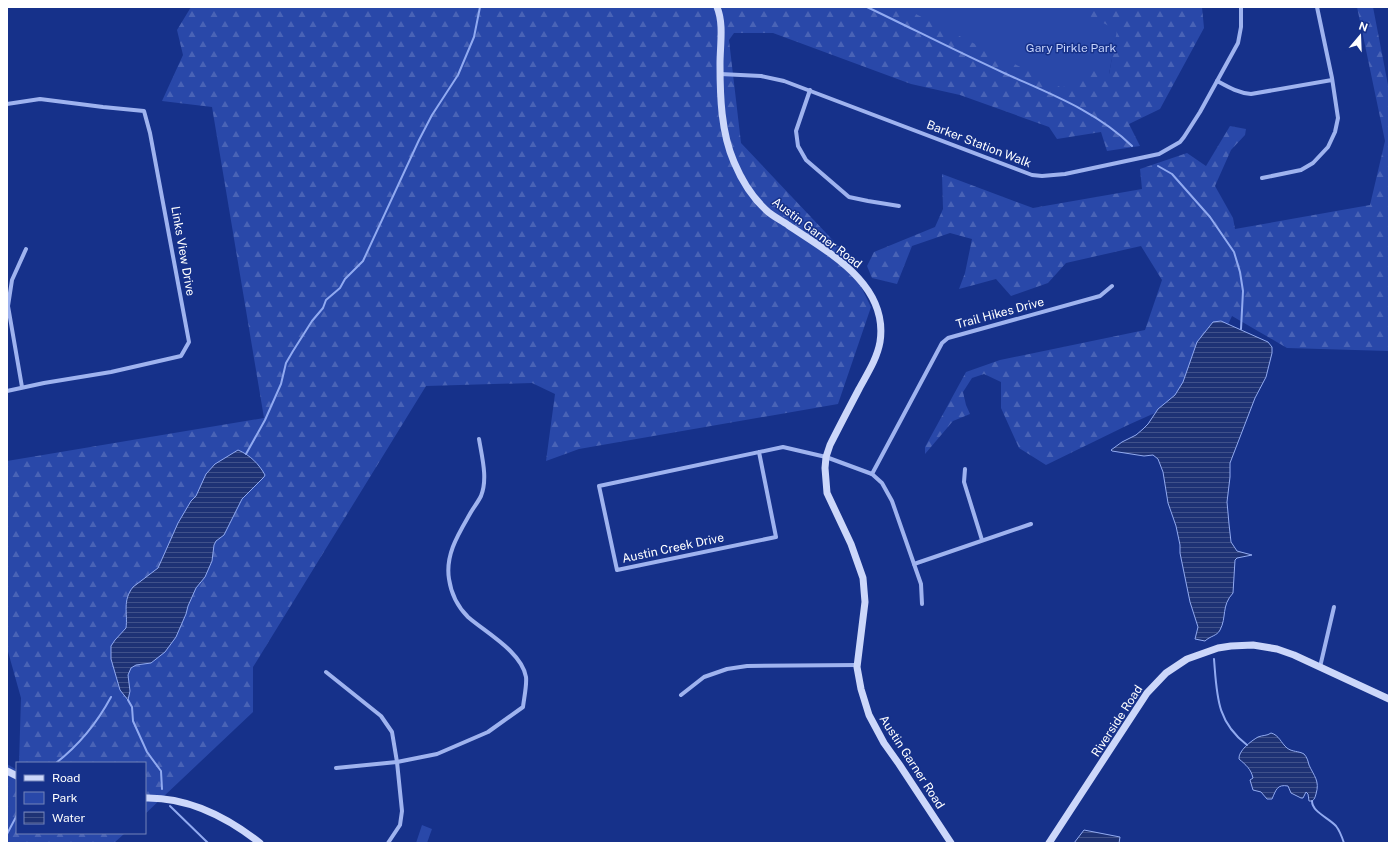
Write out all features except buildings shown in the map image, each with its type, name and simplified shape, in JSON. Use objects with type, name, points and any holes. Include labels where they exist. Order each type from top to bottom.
[{"type":"street","name":"Austin Garner Road","points":[[717,7],[721,17],[720,74],[724,124],[726,140],[734,163],[748,188],[766,210],[852,271],[871,293],[877,308],[880,328],[880,342],[874,361],[830,445],[826,456],[825,468],[827,493],[851,544],[863,578],[865,602],[858,665],[861,689],[869,715],[884,743],[951,843]]},
{"type":"street","name":"Barker Station Walk","points":[[720,74],[761,76],[784,80],[1032,175],[1042,176],[1065,174],[1159,154],[1180,142],[1238,43],[1241,27],[1241,7]]},
{"type":"street","points":[[1262,178],[1301,170],[1314,163],[1328,147],[1335,132],[1338,118],[1317,7]]},
{"type":"street","points":[[1217,81],[1230,89],[1244,94],[1251,94],[1332,80]]},
{"type":"street","points":[[810,90],[796,131],[798,146],[806,160],[849,197],[864,201],[899,206]]},
{"type":"street","name":"Links View Drive","points":[[7,104],[40,99],[144,111],[150,133],[189,342],[181,356],[112,372],[22,387],[7,391]]},
{"type":"street","points":[[22,387],[8,306],[12,280],[26,249]]},
{"type":"street","name":"Trail Hikes Drive","points":[[872,474],[942,343],[948,338],[1100,296],[1112,286]]},
{"type":"street","points":[[336,768],[397,762],[437,754],[488,732],[523,707],[526,676],[518,659],[500,641],[467,616],[455,600],[449,579],[449,556],[458,535],[481,496],[484,469],[479,439]]},
{"type":"street","name":"Austin Creek Drive","points":[[759,452],[776,537],[617,570],[599,486],[759,452],[783,448],[826,456],[872,474]]},
{"type":"street","points":[[966,469],[964,482],[982,540]]},
{"type":"street","points":[[872,474],[882,484],[892,501],[921,584],[922,604]]},
{"type":"street","points":[[914,564],[1031,524]]},
{"type":"street","points":[[1320,667],[1334,608]]},
{"type":"street","name":"Riverside Road","points":[[1049,843],[1110,751],[1133,713],[1151,688],[1173,667],[1193,657],[1218,648],[1231,646],[1253,645],[1277,649],[1294,655],[1389,699]]},
{"type":"street","points":[[681,695],[704,677],[727,669],[747,666],[858,665]]},
{"type":"street","points":[[326,672],[381,716],[392,732],[402,811],[400,825],[388,843]]},
{"type":"street","points":[[7,771],[16,776]]},
{"type":"street","points":[[146,798],[181,802],[205,809],[230,821],[260,843]]},
{"type":"green space","points":[[191,7],[719,7],[723,11],[728,7],[902,7],[1062,88],[1089,69],[1109,74],[1117,30],[1072,7],[1202,7],[1204,28],[1160,109],[1129,124],[1140,146],[1107,151],[1101,132],[1057,139],[1049,127],[960,95],[911,84],[773,33],[734,33],[729,40],[741,143],[844,252],[871,307],[838,404],[579,449],[546,461],[555,394],[532,383],[426,386],[253,667],[253,712],[146,813],[146,762],[19,762],[21,698],[7,648],[7,461],[264,418],[212,107],[162,101],[183,55],[177,30]]},
{"type":"green space","name":"Gary Pirkle Park","points":[[721,7],[1122,7],[1109,74],[1075,92],[723,11]]},
{"type":"green space","points":[[1357,7],[1373,7],[1389,90],[1389,351],[1287,348],[1232,316],[1195,395],[1128,425],[1046,465],[1019,448],[1001,408],[1001,382],[984,374],[972,378],[963,392],[970,414],[953,421],[925,454],[925,447],[966,372],[1000,360],[1145,330],[1162,280],[1141,246],[1066,263],[1048,283],[1011,296],[996,279],[959,289],[965,273],[972,239],[950,233],[912,246],[897,284],[872,278],[867,266],[874,252],[935,227],[943,209],[942,174],[1033,208],[1142,189],[1140,169],[1187,153],[1206,166],[1230,126],[1246,129],[1245,135],[1231,150],[1215,186],[1233,218],[1235,229],[1370,205],[1385,141]]},
{"type":"green space","points":[[7,764],[16,769],[16,834],[124,834],[114,843],[7,843]]},
{"type":"green space","points":[[422,825],[432,829],[427,843],[416,843]]},
{"type":"water","points":[[1221,321],[1268,342],[1272,347],[1272,353],[1266,377],[1255,398],[1230,463],[1227,502],[1231,542],[1237,551],[1252,555],[1237,558],[1235,560],[1233,593],[1225,607],[1222,625],[1217,634],[1205,641],[1195,639],[1198,627],[1190,602],[1176,526],[1168,503],[1163,472],[1158,459],[1153,455],[1144,456],[1111,450],[1143,429],[1158,409],[1175,395],[1183,382],[1197,342],[1213,322]]},
{"type":"water","points":[[238,450],[254,460],[265,475],[242,499],[224,535],[216,541],[212,561],[205,577],[196,588],[176,637],[165,652],[151,663],[136,665],[131,668],[128,675],[130,691],[128,700],[120,690],[111,659],[111,646],[126,628],[126,602],[130,592],[133,587],[158,568],[178,523],[191,501],[196,496],[206,474],[215,464]]},
{"type":"water","points":[[1271,733],[1278,737],[1287,748],[1302,753],[1306,756],[1317,782],[1316,794],[1312,801],[1309,801],[1308,794],[1306,792],[1303,798],[1301,798],[1291,793],[1288,786],[1279,787],[1272,799],[1267,799],[1261,792],[1253,790],[1250,780],[1253,778],[1251,772],[1239,759],[1239,756],[1246,746],[1252,741],[1258,737]]},
{"type":"water","points":[[1084,830],[1120,837],[1119,843],[1074,843]]},
{"type":"waterway","points":[[246,454],[265,420],[281,384],[286,363],[293,351],[312,321],[323,308],[326,300],[340,288],[345,279],[363,261],[419,140],[432,115],[458,75],[474,37],[480,7]]},
{"type":"waterway","points":[[867,7],[1071,104],[1103,123],[1132,146]]},
{"type":"waterway","points":[[1158,166],[1172,174],[1210,217],[1234,252],[1240,272],[1243,291],[1241,329]]},
{"type":"waterway","points":[[1214,659],[1218,696],[1224,717],[1237,736],[1247,745]]},
{"type":"waterway","points":[[57,762],[87,733],[100,716],[111,697]]},
{"type":"waterway","points":[[128,700],[132,707],[133,721],[147,752],[161,771],[162,789]]},
{"type":"waterway","points":[[1312,801],[1318,812],[1336,826],[1344,843]]},
{"type":"waterway","points":[[170,806],[208,843]]},
{"type":"waterway","points":[[7,834],[16,817]]}]
